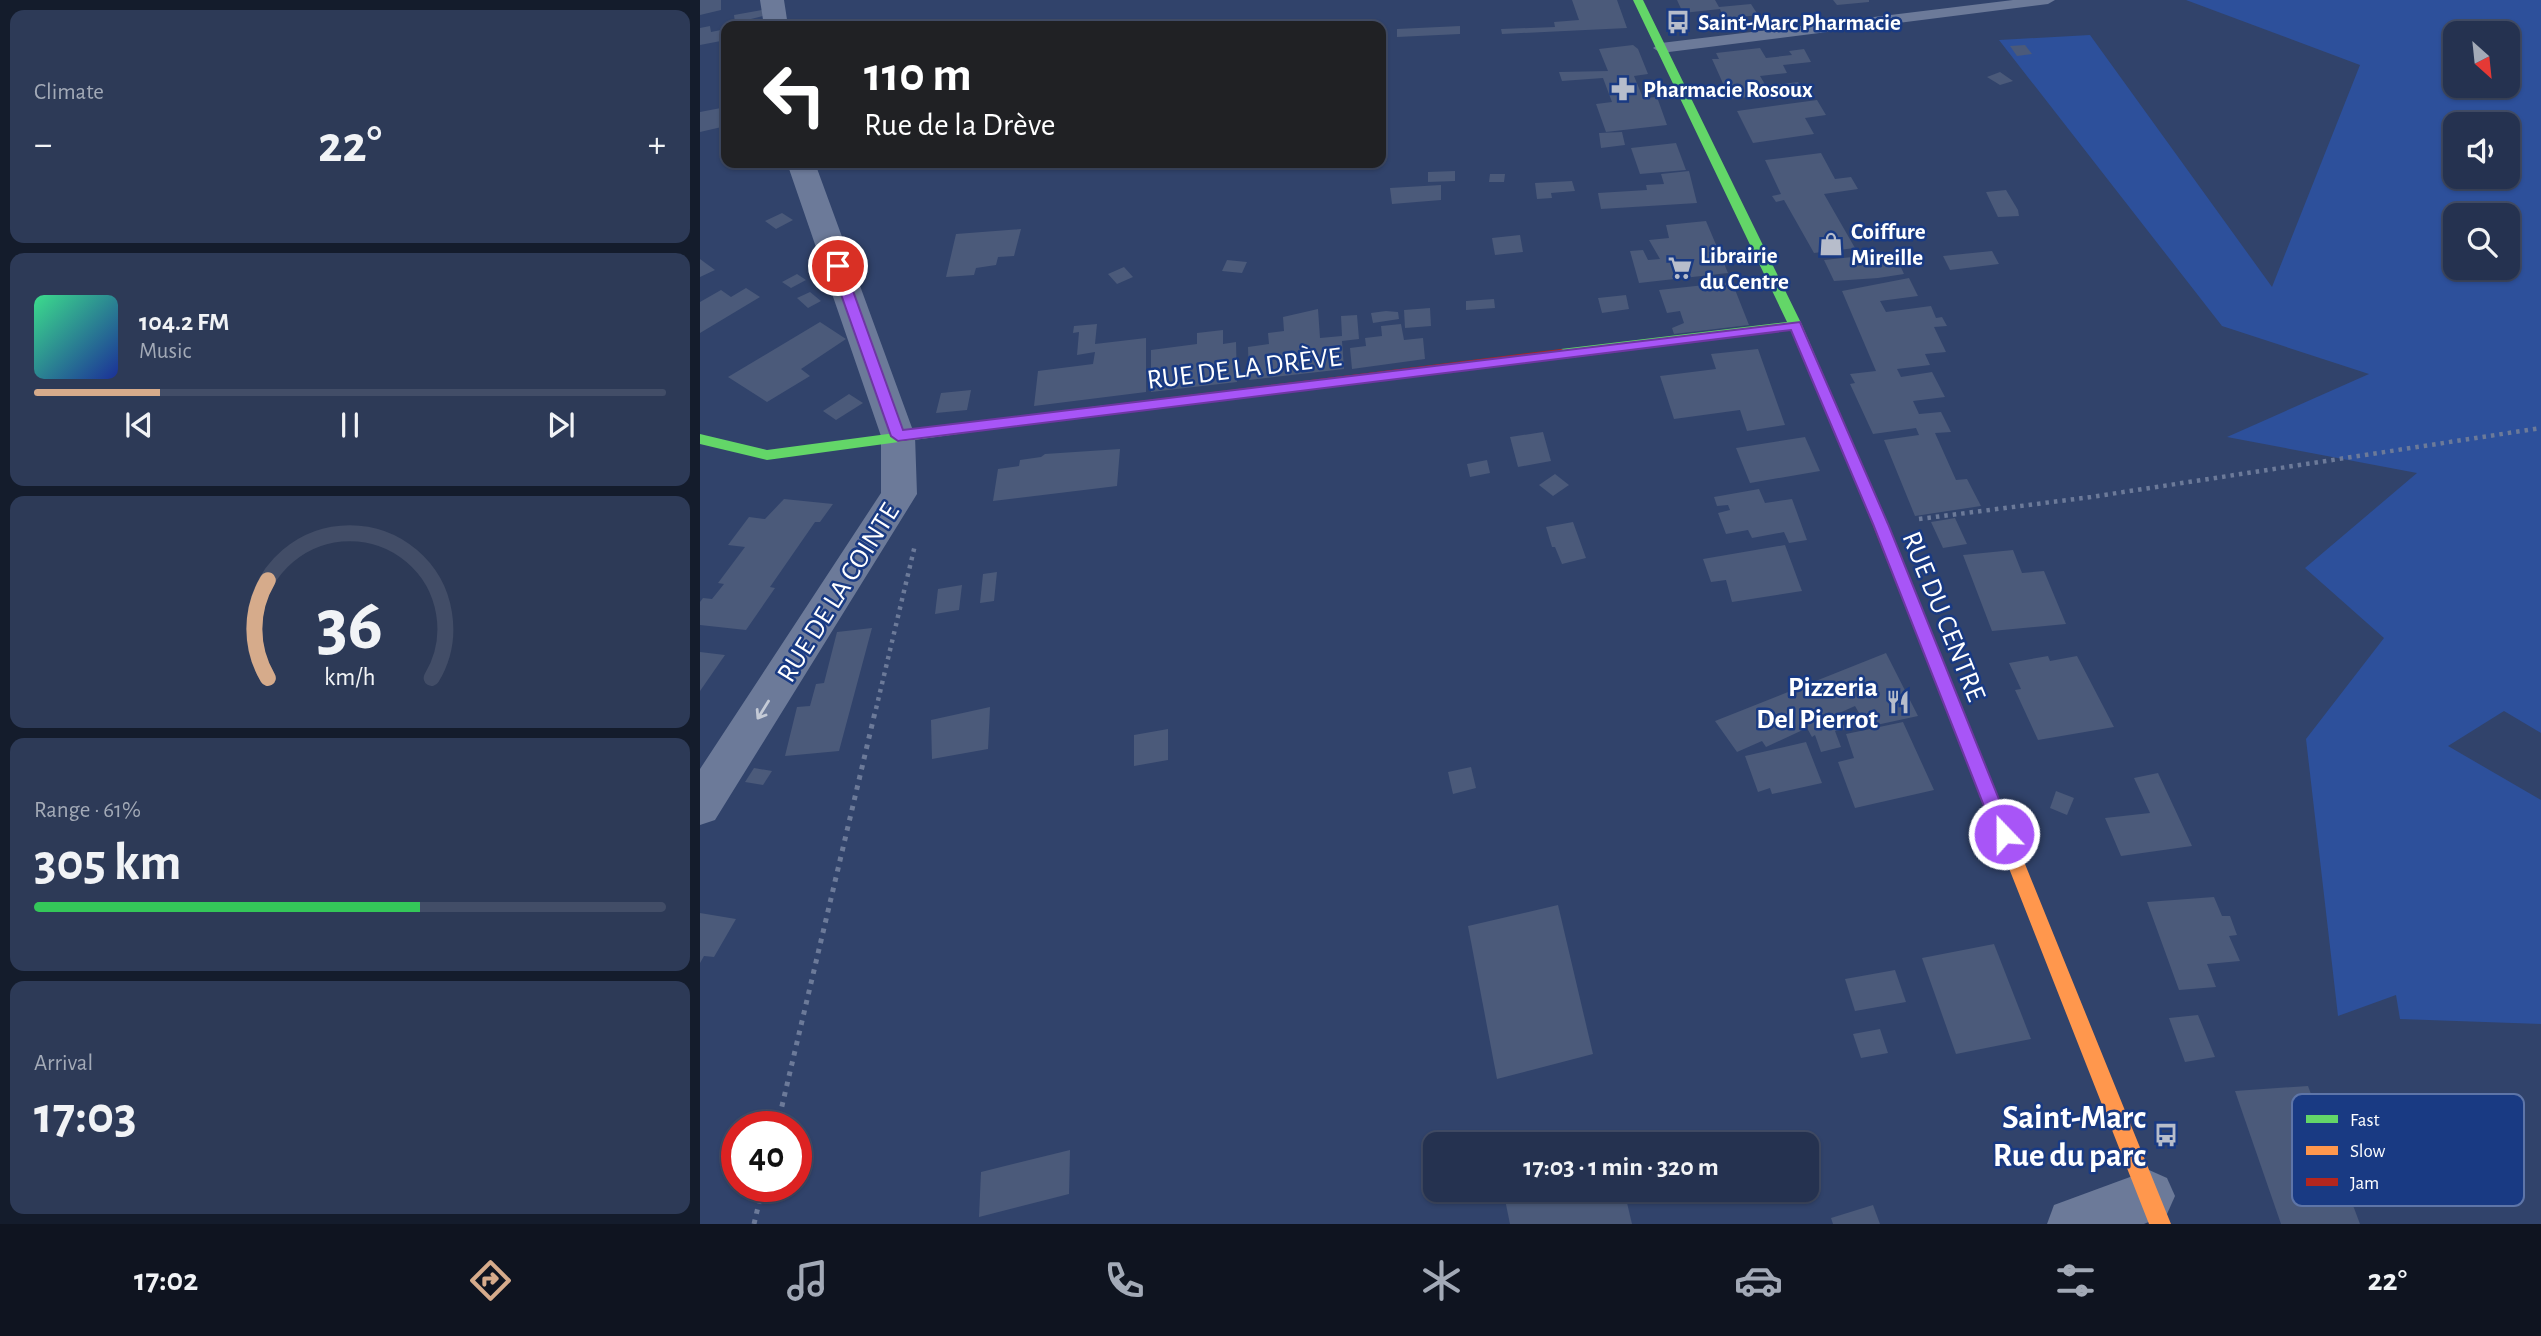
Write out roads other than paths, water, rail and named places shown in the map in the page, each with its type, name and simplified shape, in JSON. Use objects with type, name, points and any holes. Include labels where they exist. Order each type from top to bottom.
[{"type":"street","points":[[772,0],[775,21]]},
{"type":"street","name":"RUE DU CENTRE","points":[[1638,0],[1796,325],[1880,524],[2154,1210]]},
{"type":"street","name":"RUE DE LA COINTE","points":[[700,806],[899,494],[898,436],[803,168]]},
{"type":"street","name":"RUE DE LA DRÈVE","points":[[700,439],[767,455],[898,436],[1796,325]]},
{"type":"street","points":[[2074,1224],[2154,1210]]},
{"type":"lane","points":[[1661,48],[2048,0]]},
{"type":"place","name":"Saint-Marc Pharmacie","points":[[1678,22]]},
{"type":"place","name":"Pharmacie Rosoux","points":[[1623,89]]},
{"type":"place","name":"Coiffure Mireille","points":[[1831,244]]},
{"type":"place","name":"Librairie du Centre","points":[[1680,268]]},
{"type":"place","name":"Pizzeria Del Pierrot","points":[[1898,702]]},
{"type":"place","name":"Saint-Marc Rue du parc","points":[[2166,1135]]}]
